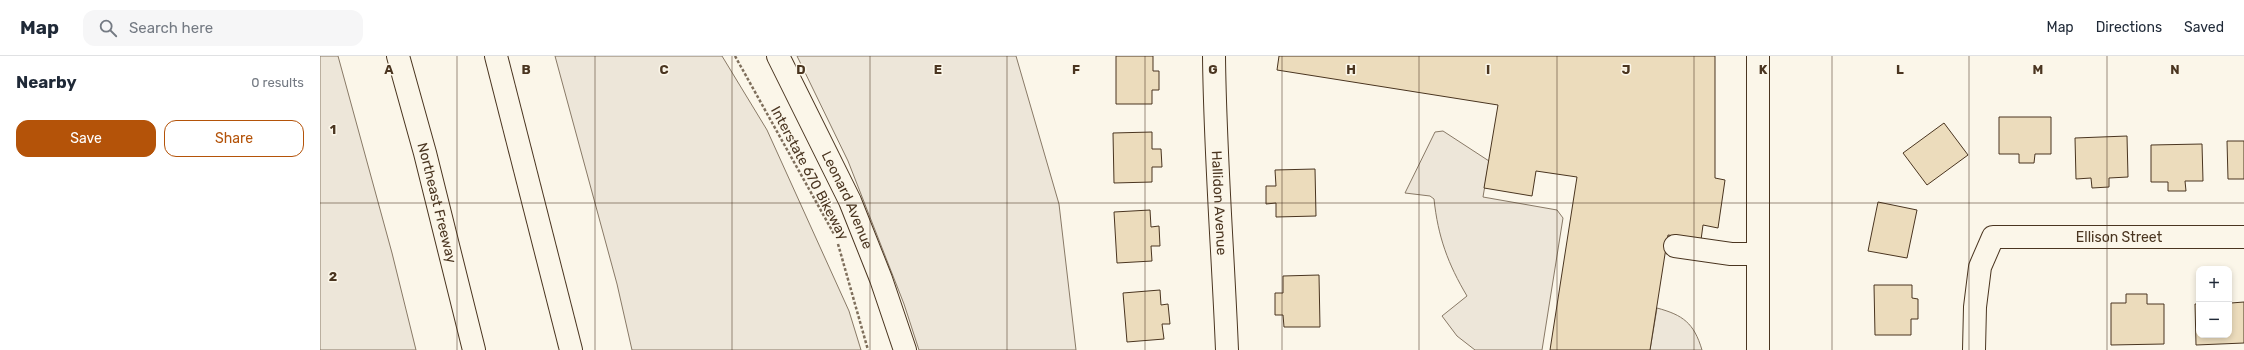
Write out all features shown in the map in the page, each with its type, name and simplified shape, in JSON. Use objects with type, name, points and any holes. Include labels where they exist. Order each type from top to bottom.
[{"type":"main road","name":"Northeast Freeway","points":[[398,56],[425,154],[474,350]]},
{"type":"main road","points":[[496,56],[570,350]]},
{"type":"main road","name":"Leonard Avenue","points":[[778,56],[850,201],[881,279],[905,350]]},
{"type":"main road","name":"Hallidon Avenue","points":[[1214,56],[1216,149],[1224,264],[1227,350]]},
{"type":"main road","points":[[1758,56],[1758,350]]},
{"type":"main road","name":"Ellison Street","points":[[1974,350],[1975,307],[1980,267],[1993,237],[2244,237]]},
{"type":"main road","points":[[1675,246],[1731,254],[1758,254]]},
{"type":"path","name":"Interstate 670 Bikeway","points":[[735,56],[836,238],[868,350]]},
{"type":"shaded area","points":[[320,56],[338,56],[392,253],[416,350],[320,350]]},
{"type":"shaded area","points":[[555,56],[722,56],[767,130],[849,311],[861,350],[632,350],[617,284]]},
{"type":"shaded area","points":[[797,56],[1016,56],[1059,204],[1076,350],[919,350],[904,304],[848,161]]},
{"type":"shaded area","points":[[1443,131],[1489,161],[1483,197],[1557,210],[1563,218],[1542,350],[1475,350],[1457,336],[1442,316],[1467,296],[1454,273],[1445,250],[1438,226],[1434,199],[1430,196],[1405,193],[1435,132]]},
{"type":"shaded area","points":[[1657,308],[1681,317],[1695,333],[1702,350],[1650,350]]},
{"type":"building","points":[[1116,56],[1153,56],[1153,71],[1159,71],[1159,90],[1152,90],[1152,104],[1116,104]]},
{"type":"building","points":[[1279,56],[1715,56],[1715,178],[1725,180],[1718,228],[1703,225],[1701,240],[1668,235],[1650,350],[1550,350],[1577,177],[1536,171],[1532,196],[1484,188],[1498,105],[1277,70]]},
{"type":"building","points":[[1999,117],[2051,117],[2051,154],[2035,154],[2034,163],[2019,163],[2019,154],[1999,154]]},
{"type":"building","points":[[1944,123],[1968,155],[1927,185],[1903,153]]},
{"type":"building","points":[[1152,132],[1152,149],[1161,149],[1162,167],[1152,167],[1152,182],[1114,183],[1113,133]]},
{"type":"building","points":[[2127,136],[2128,177],[2109,178],[2109,187],[2092,188],[2091,178],[2076,179],[2075,138]]},
{"type":"building","points":[[2227,141],[2244,141],[2244,179],[2228,179]]},
{"type":"building","points":[[2202,144],[2203,181],[2185,181],[2186,191],[2168,191],[2168,182],[2151,182],[2151,145]]},
{"type":"building","points":[[1315,169],[1316,216],[1276,217],[1276,203],[1266,204],[1266,186],[1276,186],[1275,170]]},
{"type":"building","points":[[1878,202],[1917,210],[1907,258],[1868,251]]},
{"type":"building","points":[[1150,210],[1151,227],[1159,226],[1160,246],[1151,246],[1152,261],[1117,263],[1114,212]]},
{"type":"building","points":[[1319,275],[1320,327],[1284,327],[1283,315],[1275,315],[1275,293],[1283,293],[1283,276]]},
{"type":"building","points":[[1874,285],[1912,285],[1912,298],[1918,299],[1918,319],[1911,319],[1911,335],[1875,335]]},
{"type":"building","points":[[1160,290],[1161,305],[1168,304],[1170,324],[1162,324],[1164,339],[1127,342],[1123,293]]},
{"type":"building","points":[[2126,294],[2147,294],[2147,304],[2164,304],[2164,344],[2111,345],[2111,303],[2126,303]]},
{"type":"building","points":[[2244,302],[2244,343],[2196,345],[2195,304],[2196,338],[2232,338],[2232,303]]}]
